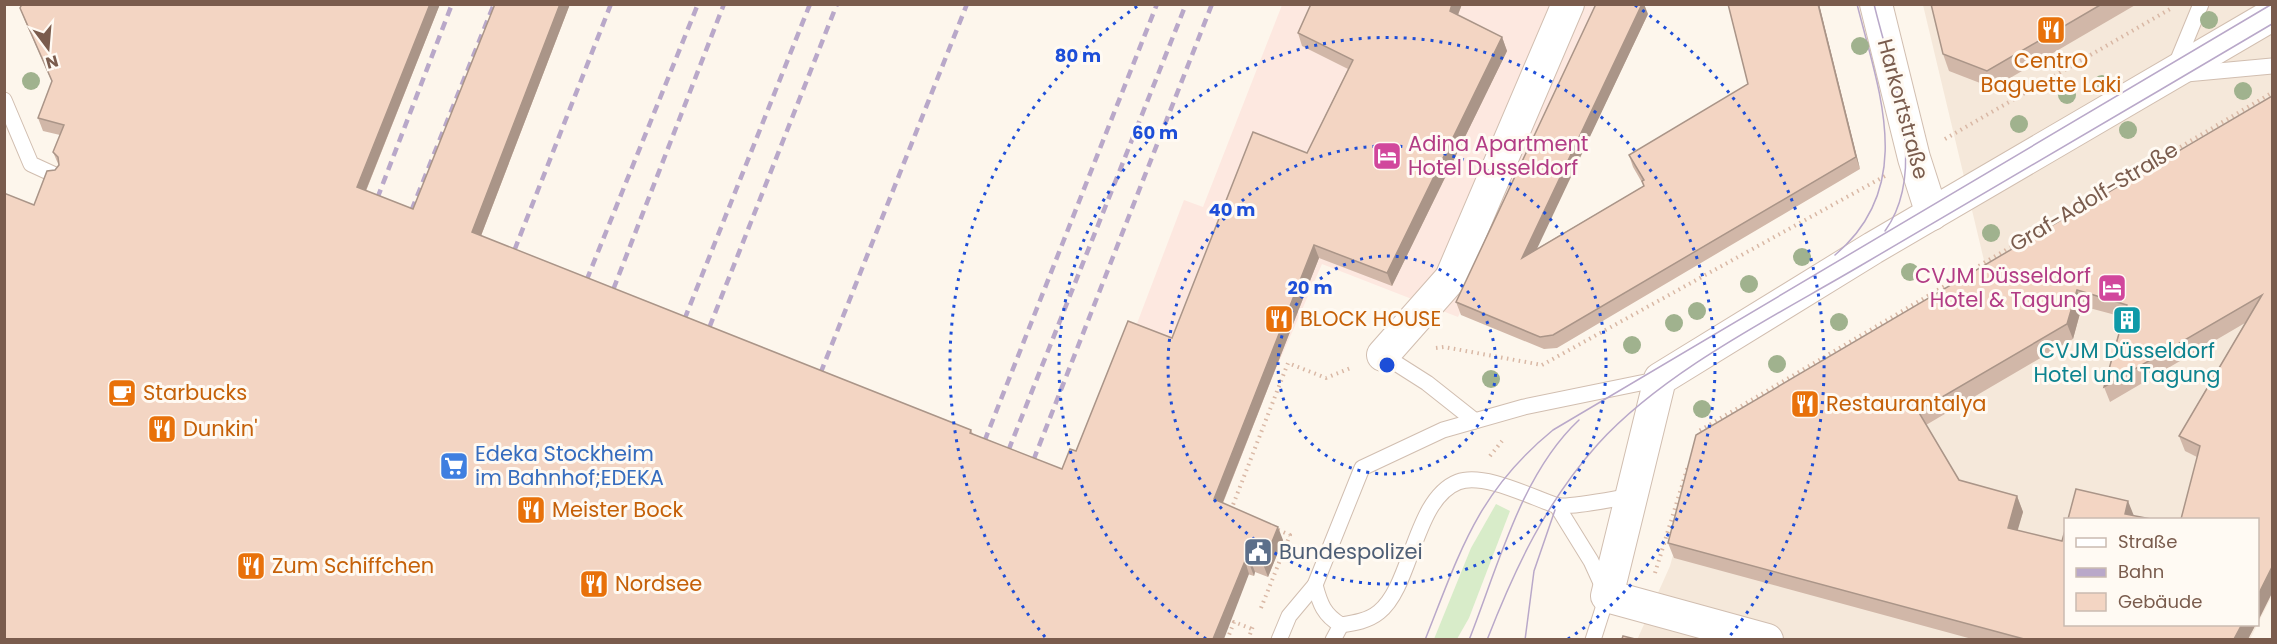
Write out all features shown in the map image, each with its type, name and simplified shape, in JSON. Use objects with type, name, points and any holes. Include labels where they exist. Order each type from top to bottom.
[{"type":"street","points":[[1383,355],[1450,278],[1568,4]]},
{"type":"street","name":"Harkortstraße","points":[[1876,4],[1914,158],[1932,214]]},
{"type":"street","points":[[1767,639],[1608,596],[1660,380],[1932,214],[2272,15]]},
{"type":"lane","points":[[2201,4],[2171,75],[2272,66]]},
{"type":"lane","points":[[4,100],[31,164],[55,175]]},
{"type":"lane","points":[[1383,355],[1427,383],[1475,421]]},
{"type":"lane","points":[[1279,639],[1289,616],[1315,585],[1362,468],[1443,430],[1524,407],[1660,380]]},
{"type":"lane","points":[[1315,585],[1321,607],[1329,618],[1341,625],[1361,622],[1379,612],[1390,599],[1430,507],[1453,484],[1462,480],[1485,482],[1557,506],[1632,496]]},
{"type":"lane","points":[[1557,506],[1592,561],[1608,596],[1593,639]]},
{"type":"lane","points":[[1333,639],[1341,625]]},
{"type":"path","points":[[1953,134],[2178,4]]},
{"type":"path","name":"Graf-Adolf-Straße","points":[[1696,442],[1699,431],[2272,92]]},
{"type":"path","points":[[1240,514],[1230,510],[1288,363],[1326,378],[1383,355],[1443,347],[1542,365],[1870,186]]},
{"type":"path","points":[[1540,374],[1542,365]]},
{"type":"path","points":[[1646,606],[1689,465]]},
{"type":"path","points":[[1248,639],[1290,535],[1270,526]]},
{"type":"path","points":[[1227,639],[1234,622],[1252,629]]},
{"type":"shaded area","points":[[1282,5],[1605,5],[1458,317],[1322,264],[1268,387],[1133,334],[1184,200],[1203,207]]},
{"type":"shaded area","points":[[1923,5],[2272,5],[2272,596],[2259,621],[2259,518],[2064,518],[2064,626],[2257,626],[2250,639],[1637,640],[1670,566],[1705,439],[1987,273]]},
{"type":"green space","points":[[1496,504],[1510,511],[1469,618],[1457,639],[1434,639],[1471,548]]},
{"type":"building","points":[[22,4],[430,4],[357,187],[413,209],[495,4],[560,4],[472,232],[971,430],[970,433],[1062,469],[1070,449],[1076,451],[1128,321],[1172,338],[1253,132],[1307,153],[1353,60],[1298,33],[1311,4],[1452,4],[1450,11],[1502,37],[1387,273],[1314,245],[1214,499],[1278,527],[1263,564],[1250,559],[1249,563],[1245,561],[1213,639],[4,639],[4,193],[34,205],[47,171],[55,170],[59,165],[58,157],[53,152],[64,125],[38,118],[52,81],[20,8]]},
{"type":"building","points":[[1596,4],[1642,4],[1522,258],[1644,186],[1642,181],[1644,180],[1629,155],[1748,84],[1728,4],[1818,4],[1856,157],[1553,335],[1540,337],[1456,302]]},
{"type":"building","points":[[1931,4],[2102,4],[1987,71],[1943,54]]},
{"type":"building","points":[[2272,96],[2272,567],[2259,593],[2259,518],[2181,518],[2200,446],[2179,436],[2262,295],[2104,387],[2127,305],[2077,290],[2067,324],[1918,411],[1959,480],[2017,496],[2008,528],[2062,541],[2064,534],[2064,626],[2241,626],[2234,639],[2024,639],[1668,543],[1696,435]]},
{"type":"building","points":[[2076,489],[2128,501],[2125,514],[2146,518],[2068,518]]},
{"type":"tram line","points":[[1835,255],[1860,228],[1876,199],[1884,168],[1885,137],[1881,104],[1857,4]]},
{"type":"tram line","points":[[1874,4],[1896,89],[1906,150],[1905,179],[1898,206],[1885,231]]},
{"type":"tram line","points":[[1425,640],[1461,551],[1488,500],[1527,453],[1553,430],[2272,4]]},
{"type":"tram line","points":[[1487,640],[1521,562],[1547,513],[1563,489],[1598,444],[1655,392],[1757,325],[2272,24]]},
{"type":"tram line","points":[[1469,640],[1501,553],[1526,494],[1541,467],[1579,420]]},
{"type":"tram line","points":[[1525,640],[1534,571],[1555,510]]},
{"type":"railway","points":[[372,212],[452,4]]},
{"type":"railway","points":[[406,224],[494,4]]},
{"type":"railway","points":[[509,264],[611,4]]},
{"type":"railway","points":[[581,294],[698,4]]},
{"type":"railway","points":[[608,303],[724,4]]},
{"type":"railway","points":[[679,333],[810,4]]},
{"type":"railway","points":[[704,341],[837,4]]},
{"type":"railway","points":[[815,387],[967,4]]},
{"type":"railway","points":[[979,455],[1157,4]]},
{"type":"railway","points":[[1003,464],[1186,4]]},
{"type":"railway","points":[[1028,474],[1212,4]]},
{"type":"place","name":"CentrO Baguette Laki","points":[[2051,30]]},
{"type":"place","name":"Adina Apartment Hotel Dusseldorf","points":[[1387,156]]},
{"type":"place","name":"CVJM Düsseldorf Hotel & Tagung","points":[[2112,288]]},
{"type":"place","name":"BLOCK HOUSE","points":[[1279,319]]},
{"type":"place","name":"CVJM Düsseldorf Hotel und Tagung","points":[[2127,320]]},
{"type":"place","name":"Starbucks","points":[[122,393]]},
{"type":"place","name":"Restaurantalya","points":[[1805,404]]},
{"type":"place","name":"Dunkin'","points":[[162,429]]},
{"type":"place","name":"Edeka Stockheim im Bahnhof;EDEKA","points":[[454,466]]},
{"type":"place","name":"Meister Bock","points":[[531,510]]},
{"type":"place","name":"Bundespolizei","points":[[1258,552]]},
{"type":"place","name":"Zum Schiffchen","points":[[251,566]]},
{"type":"place","name":"Nordsee","points":[[594,584]]}]
